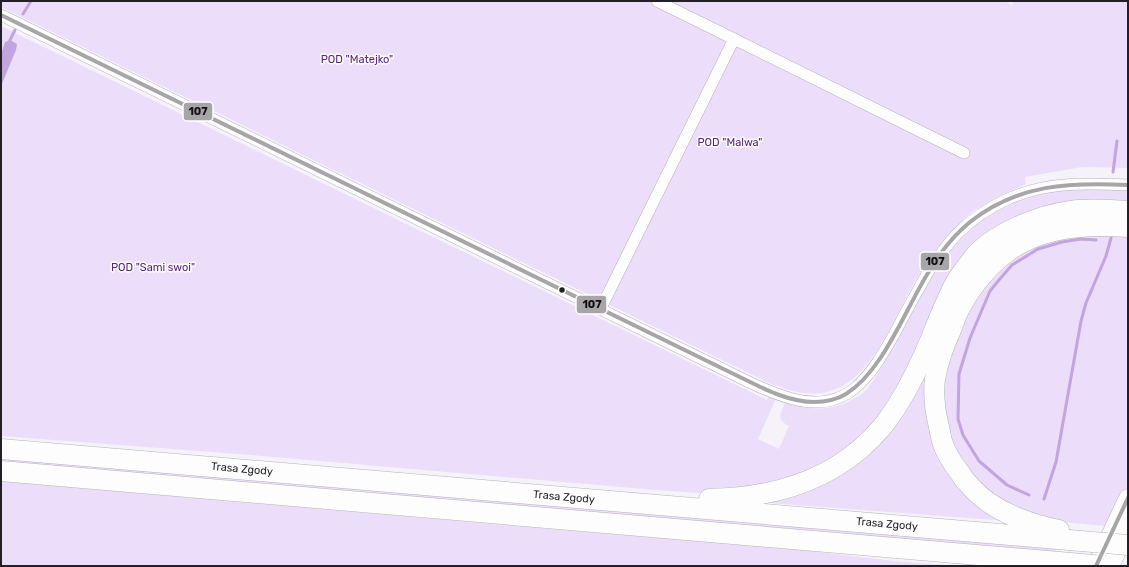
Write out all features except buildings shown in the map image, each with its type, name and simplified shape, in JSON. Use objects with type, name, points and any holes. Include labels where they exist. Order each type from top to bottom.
[{"type":"highway","points":[[593,499],[731,498],[782,490],[802,484],[822,475],[844,463],[864,446],[885,423],[903,396],[924,356],[955,282],[975,256],[994,240],[1034,220],[1071,211],[1128,211]]},
{"type":"highway","points":[[1128,227],[1085,226],[1060,230],[1034,237],[1012,248],[992,265],[976,282],[960,308],[941,356],[934,394],[935,410],[942,443],[954,466],[972,488],[993,506],[1018,518],[1071,536],[1128,544]]},
{"type":"highway","name":"Trasa Zgody","points":[[1,448],[593,499],[1071,536]]},
{"type":"highway","name":"Trasa Zgody","points":[[1,472],[1105,566]]},
{"type":"main road","points":[[1096,566],[1128,498]]},
{"type":"main road","points":[[1110,566],[1128,528]]},
{"type":"street","points":[[657,1],[964,153]]},
{"type":"street","points":[[1,15],[768,390],[805,402],[830,401],[842,397],[858,386],[870,373],[881,357],[928,272],[937,259],[958,233],[988,210],[1005,200],[1022,193],[1042,188],[1088,184],[1128,185]]},
{"type":"street","points":[[601,308],[734,39]]},
{"type":"green space","points":[[1,1],[1005,1],[1013,5],[1012,1],[1128,1],[1128,168],[1082,167],[1025,177],[1026,184],[981,206],[961,222],[922,269],[875,354],[861,371],[845,385],[826,392],[803,393],[776,385],[775,386],[1,7]]},
{"type":"green space","name":"POD \"Sami swoi\"","points":[[1,26],[767,400],[769,396],[776,399],[758,439],[779,449],[789,426],[782,421],[780,416],[785,403],[812,408],[830,408],[847,403],[866,390],[875,378],[934,273],[955,245],[975,225],[994,212],[1020,200],[1047,192],[1077,189],[1128,190],[1128,206],[1036,212],[883,418],[823,468],[736,492],[699,493],[656,490],[250,455],[1,436]]},
{"type":"green space","points":[[1040,230],[953,311],[934,434],[1008,521],[755,502],[851,466],[950,308]]},
{"type":"green space","points":[[1073,233],[1128,233],[1128,492],[1107,526],[1045,521],[992,497],[957,457],[939,397],[944,370],[970,303],[1006,258]]},
{"type":"green space","points":[[1,455],[1058,548],[1054,553],[1,465]]},
{"type":"green space","points":[[1,481],[585,532],[787,548],[893,561],[959,566],[1,566]]},
{"type":"shaded area","points":[[10,40],[17,44],[16,50],[1,86],[1,54],[5,42]]},
{"type":"waterway","points":[[23,14],[31,1]]},
{"type":"waterway","points":[[10,43],[15,30]]},
{"type":"waterway","points":[[1113,172],[1117,141]]},
{"type":"waterway","points":[[1044,499],[1056,462],[1081,321],[1086,303],[1106,256],[1111,238]]},
{"type":"waterway","points":[[1029,495],[1007,485],[979,461],[963,435],[958,419],[959,374],[970,338],[990,291],[1012,265],[1038,249],[1062,242],[1081,239],[1096,240]]},
{"type":"transit line","name":"107","points":[[1,15],[756,385],[788,398],[805,402],[822,402],[834,399],[846,394],[859,384],[871,371],[882,355],[919,288],[942,252],[964,227],[988,209],[1007,200],[1045,188],[1085,184],[1128,185]]},
{"type":"transit line","name":"107","points":[[1096,566],[1128,498]]},
{"type":"park label","name":"POD \"Matejko\"","points":[[357,59]]},
{"type":"park label","name":"POD \"Malwa\"","points":[[730,142]]}]
